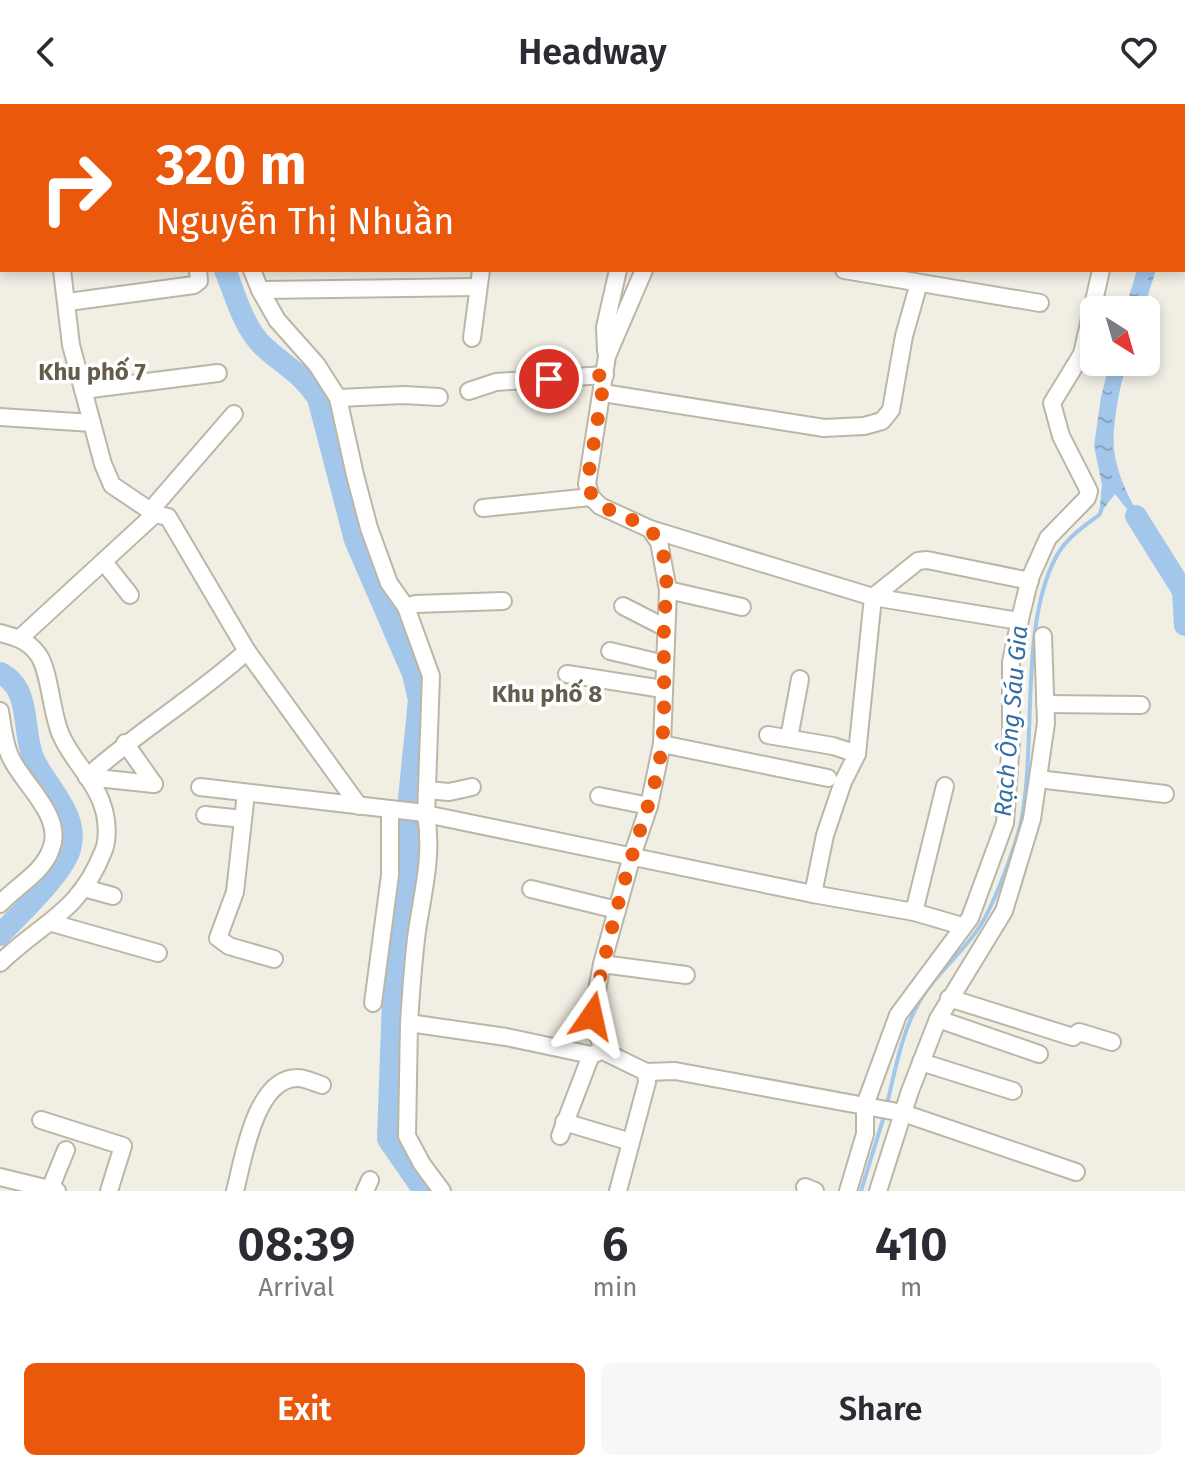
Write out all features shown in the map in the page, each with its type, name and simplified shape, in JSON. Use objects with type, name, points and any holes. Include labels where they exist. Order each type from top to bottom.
[{"type":"street","points":[[62,272],[71,345],[103,464],[112,485],[152,513],[168,517],[247,651],[359,806]]},
{"type":"street","points":[[68,302],[194,285],[199,281],[198,272]]},
{"type":"street","points":[[253,272],[277,320],[317,365],[338,398],[369,528],[389,583],[406,607],[431,676],[427,790],[421,814],[429,834],[427,876],[414,951],[407,1136],[442,1191]]},
{"type":"street","points":[[472,338],[481,272]]},
{"type":"street","points":[[618,272],[605,327],[607,356],[603,393],[587,484],[591,497],[600,506],[650,529],[873,597],[1019,621]]},
{"type":"street","points":[[607,356],[643,272]]},
{"type":"street","points":[[864,272],[1040,303]]},
{"type":"street","points":[[848,1191],[865,1134],[868,1106],[898,1015],[970,918],[1005,823],[1011,741],[1011,662],[1019,621],[1030,581],[1048,538],[1087,498],[1089,491],[1061,436],[1052,403],[1082,354],[1101,272]]},
{"type":"street","points":[[603,393],[824,428],[864,426],[882,421],[891,410],[904,336],[919,283]]},
{"type":"street","points":[[260,290],[478,287]]},
{"type":"street","points":[[83,390],[218,373]]},
{"type":"street","points":[[469,391],[496,382],[605,375]]},
{"type":"street","points":[[338,398],[439,397]]},
{"type":"street","points":[[20,638],[104,562],[152,513],[234,414]]},
{"type":"street","points":[[0,417],[92,423]]},
{"type":"street","points":[[483,508],[591,497]]},
{"type":"street","points":[[631,1142],[562,1129],[597,1053],[592,1016],[602,964],[649,806],[662,744],[664,627],[668,590],[659,542],[650,529]]},
{"type":"street","points":[[813,894],[825,835],[843,782],[857,754],[873,597],[918,561],[927,560],[1030,581]]},
{"type":"street","points":[[104,562],[130,595]]},
{"type":"street","points":[[668,590],[742,607]]},
{"type":"street","points":[[406,607],[415,604],[503,601]]},
{"type":"street","points":[[623,606],[664,627]]},
{"type":"street","points":[[0,633],[20,638],[43,661],[61,736],[102,803],[106,844],[79,897],[52,923],[18,946],[0,963]]},
{"type":"street","points":[[878,1191],[900,1113],[938,1019],[1004,911],[1032,819],[1046,723],[1043,636]]},
{"type":"street","points":[[87,777],[125,743],[153,727],[247,651]]},
{"type":"street","points":[[610,651],[665,664]]},
{"type":"street","points":[[567,674],[663,689]]},
{"type":"street","points":[[789,738],[800,679]]},
{"type":"street","points":[[1045,704],[1141,705]]},
{"type":"street","points":[[0,711],[11,759],[47,814],[54,834],[52,849],[42,865],[0,904]]},
{"type":"street","points":[[768,735],[833,746],[857,754]]},
{"type":"street","points":[[87,777],[154,784],[125,743]]},
{"type":"street","points":[[662,744],[828,778]]},
{"type":"street","points":[[1038,779],[1165,794]]},
{"type":"street","points":[[914,912],[945,786]]},
{"type":"street","points":[[200,787],[421,814],[914,912],[962,926]]},
{"type":"street","points":[[427,790],[449,792],[472,787]]},
{"type":"street","points":[[246,793],[235,892],[218,938],[229,946],[274,959]]},
{"type":"street","points":[[599,796],[649,806]]},
{"type":"street","points":[[373,1003],[390,875],[394,810]]},
{"type":"street","points":[[205,815],[243,819]]},
{"type":"street","points":[[84,888],[113,896]]},
{"type":"street","points":[[531,889],[617,910]]},
{"type":"street","points":[[52,923],[158,953]]},
{"type":"street","points":[[602,964],[686,975]]},
{"type":"street","points":[[949,998],[1073,1037],[1079,1032],[1112,1042]]},
{"type":"street","points":[[938,1019],[1039,1054]]},
{"type":"street","points":[[409,1023],[597,1053],[646,1072],[675,1071],[900,1113],[1076,1172]]},
{"type":"street","points":[[921,1062],[1013,1091]]},
{"type":"street","points":[[618,1191],[647,1082],[646,1072]]},
{"type":"street","points":[[235,1191],[253,1121],[270,1094],[284,1081],[298,1078],[322,1085]]},
{"type":"street","points":[[41,1120],[123,1146],[109,1191]]},
{"type":"street","points":[[0,1177],[54,1190],[66,1150]]},
{"type":"water","points":[[1136,272],[1155,272],[1148,296],[1129,296]]},
{"type":"water","points":[[1106,376],[1123,376],[1115,417],[1116,461],[1129,496],[1152,541],[1115,494],[1099,515],[1102,485],[1094,446]]},
{"type":"waterway","points":[[226,272],[255,337],[298,375],[318,398],[355,540],[413,674],[419,700],[409,798],[410,857],[393,998],[388,1139],[424,1191]]},
{"type":"waterway","name":"Rạch Ông Sáu Gia","points":[[887,1104],[911,1017],[930,986],[978,929],[1009,862],[1026,791],[1033,650],[1045,585],[1065,544],[1101,511]]},
{"type":"waterway","points":[[1136,516],[1183,591],[1185,625]]},
{"type":"waterway","points":[[0,673],[10,680],[22,700],[34,760],[61,802],[72,837],[70,849],[59,870],[0,935]]},
{"type":"waterway","name":"Rạch Ông Sáu Gia","points":[[861,1191],[885,1113]]},
{"type":"district","name":"Khu phố 7","points":[[92,372]]},
{"type":"district","name":"Khu phố 8","points":[[547,694]]},
{"type":"route","points":[[549,379],[605,375],[587,484],[591,497],[600,506],[650,529],[659,542],[668,590],[664,627],[662,744],[649,806],[602,964],[592,1016]]}]
